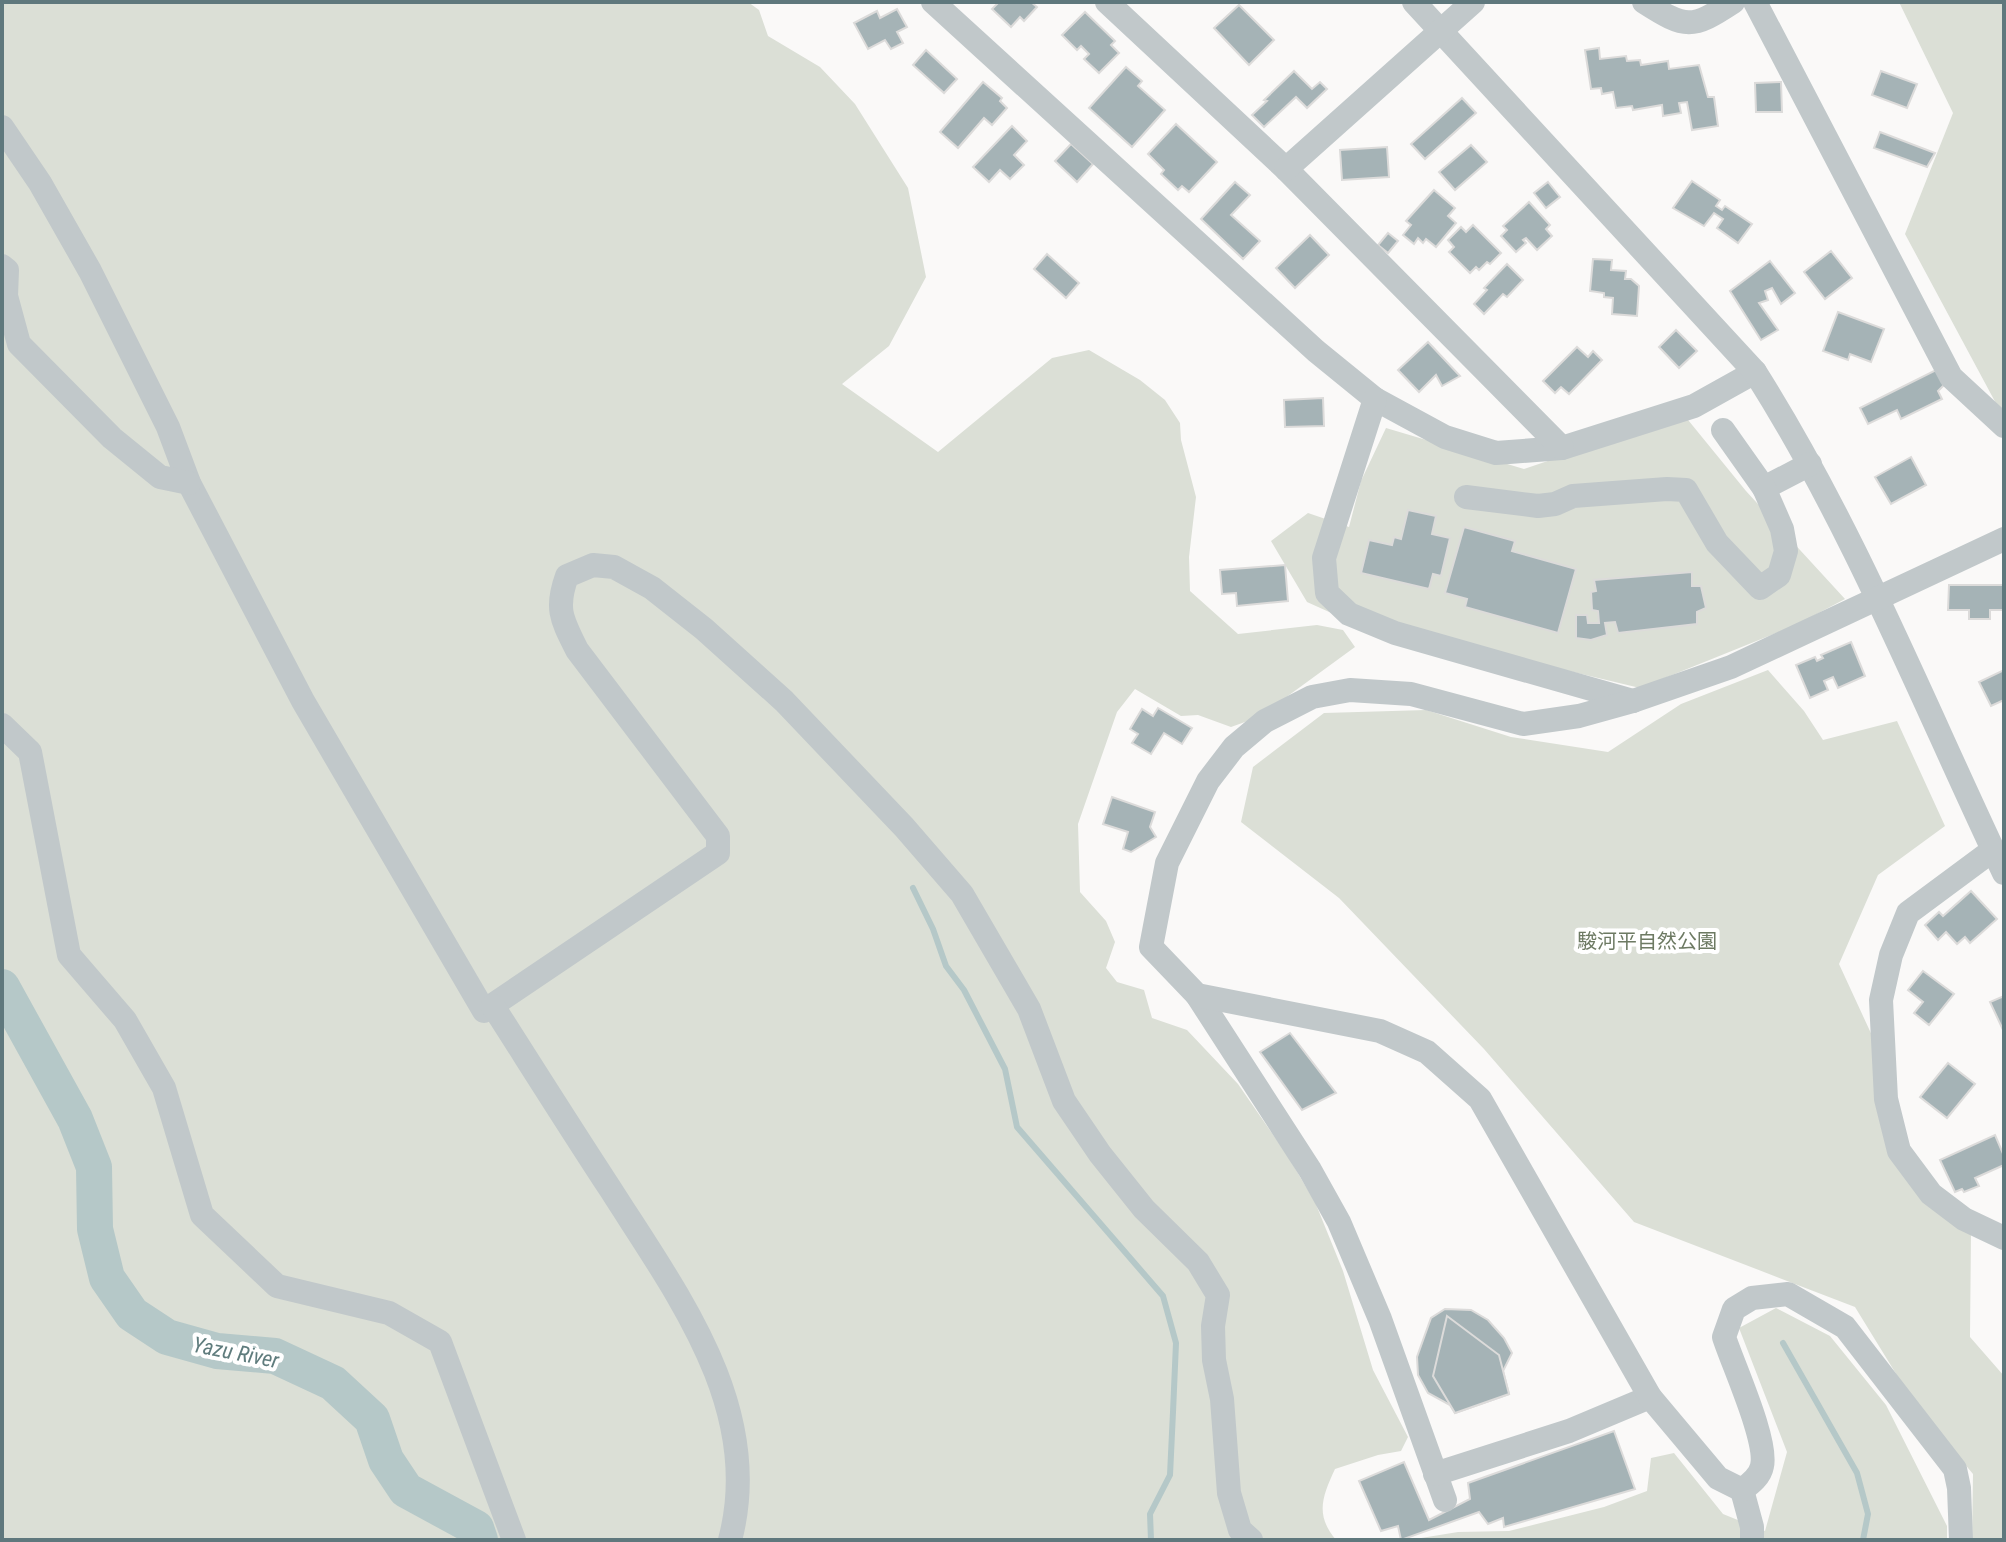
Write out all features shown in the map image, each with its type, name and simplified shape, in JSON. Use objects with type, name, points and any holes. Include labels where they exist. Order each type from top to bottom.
[{"type":"street","points":[[933,2],[1305,342],[1375,399],[1445,437],[1496,453],[1562,448],[1694,406],[1755,372]]},
{"type":"street","points":[[1107,2],[1286,169],[1562,448]]},
{"type":"street","points":[[1414,2],[1755,372],[1796,437],[1877,597],[2004,873]]},
{"type":"street","points":[[1286,169],[1473,2]]},
{"type":"street","points":[[1644,2],[1671,19],[1702,22],[1733,2]]},
{"type":"street","points":[[1755,2],[1951,377],[2004,426]]},
{"type":"street","points":[[2,127],[40,183],[90,271],[168,427],[189,483],[303,701],[484,1011],[718,853],[718,836],[577,650],[561,620],[559,598],[567,576],[593,565],[614,567],[652,588],[694,621],[784,701],[904,827],[962,894],[1029,1009],[1064,1101],[1100,1154],[1144,1209],[1198,1262],[1218,1295],[1213,1326],[1214,1360],[1222,1399],[1229,1493],[1240,1530],[1251,1540]]},
{"type":"street","points":[[2,266],[7,270],[6,296],[19,344],[112,438],[160,477],[189,483]]},
{"type":"street","points":[[1375,399],[1324,558],[1327,593],[1349,614],[1395,633],[1633,701]]},
{"type":"street","points":[[1466,497],[1538,506],[1555,504],[1573,496],[1686,490],[1717,543],[1760,588],[1779,575],[1786,551],[1782,529],[1764,488],[1723,430]]},
{"type":"street","points":[[1764,488],[1810,464]]},
{"type":"street","points":[[1445,1500],[1380,1319],[1339,1222],[1310,1170],[1197,995],[1151,947],[1167,863],[1208,781],[1234,747],[1265,721],[1312,697],[1350,690],[1411,694],[1523,724],[1579,716],[1731,667],[2004,539]]},
{"type":"street","points":[[2,725],[30,752],[69,955],[125,1020],[164,1088],[202,1215],[277,1286],[389,1313],[440,1342],[514,1540]]},
{"type":"street","points":[[1993,850],[1908,913],[1891,955],[1881,1000],[1886,1099],[1899,1151],[1931,1194],[1964,1219],[2004,1238]]},
{"type":"street","points":[[1197,995],[1380,1031],[1427,1052],[1480,1099],[1650,1397],[1718,1478],[1742,1490],[1752,1527],[1752,1540]]},
{"type":"street","points":[[493,1006],[691,1315],[729,1408],[737,1444],[738,1508],[730,1540]]},
{"type":"street","points":[[1742,1490],[1753,1483],[1763,1465],[1756,1421],[1724,1337],[1734,1309],[1752,1298],[1788,1294],[1845,1327],[1955,1469],[1961,1540]]},
{"type":"street","points":[[1435,1474],[1569,1431],[1650,1397]]},
{"type":"green space","points":[[2,2],[748,2],[759,10],[768,36],[820,67],[855,104],[908,188],[926,277],[889,346],[842,384],[938,452],[1052,358],[1089,350],[1140,380],[1165,400],[1180,423],[1181,440],[1196,497],[1189,557],[1190,591],[1238,634],[1317,625],[1343,630],[1355,647],[1259,717],[1231,727],[1198,715],[1181,716],[1135,689],[1117,712],[1078,824],[1080,892],[1106,921],[1115,942],[1106,968],[1117,982],[1144,990],[1152,1018],[1187,1030],[1238,1084],[1315,1202],[1343,1271],[1373,1370],[1408,1437],[1401,1451],[1335,1469],[1324,1497],[1323,1514],[1336,1540],[2,1540]]},
{"type":"green space","points":[[1899,2],[2004,2],[2004,412],[1999,409],[1905,234],[1953,113]]},
{"type":"green space","points":[[1684,415],[1746,491],[1845,599],[1796,625],[1640,688],[1338,616],[1307,602],[1271,541],[1308,513],[1349,527],[1361,481],[1386,428],[1524,469]]},
{"type":"green space","name":"駿河平自然公園","points":[[1768,670],[1804,711],[1823,740],[1897,721],[1945,826],[1878,875],[1839,964],[1875,1042],[1927,1197],[1971,1231],[1970,1337],[2004,1376],[2004,1540],[1972,1540],[1973,1474],[1914,1403],[1855,1307],[1634,1222],[1484,1049],[1339,898],[1241,822],[1253,767],[1324,713],[1426,710],[1511,737],[1608,752],[1681,704]]},
{"type":"green space","points":[[1776,1308],[1830,1336],[1886,1405],[1947,1526],[1947,1540],[1390,1540],[1458,1532],[1509,1531],[1604,1507],[1647,1491],[1651,1458],[1674,1453],[1723,1514],[1765,1531],[1787,1452],[1739,1328]]},
{"type":"building","points":[[999,2],[1031,2],[1037,7],[1024,21],[1020,17],[1011,27],[992,9]]},
{"type":"building","points":[[1239,5],[1274,40],[1249,65],[1214,28]]},
{"type":"building","points":[[897,9],[907,27],[897,32],[903,43],[891,49],[885,40],[868,49],[854,23],[877,11],[880,18]]},
{"type":"building","points":[[1085,12],[1115,41],[1111,45],[1119,53],[1099,73],[1084,59],[1089,54],[1081,46],[1077,50],[1062,35]]},
{"type":"building","points":[[1599,48],[1600,59],[1626,56],[1627,61],[1640,60],[1641,65],[1668,61],[1669,69],[1699,65],[1708,97],[1714,97],[1718,126],[1692,130],[1687,102],[1679,103],[1681,113],[1663,116],[1662,105],[1633,110],[1632,106],[1616,108],[1613,92],[1602,94],[1601,88],[1591,89],[1585,50]]},
{"type":"building","points":[[926,50],[957,79],[944,93],[913,65]]},
{"type":"building","points":[[1126,67],[1142,81],[1138,86],[1165,110],[1132,147],[1089,108]]},
{"type":"building","points":[[1294,71],[1312,89],[1320,82],[1327,89],[1307,108],[1296,97],[1264,127],[1252,115]]},
{"type":"building","points":[[1881,71],[1917,84],[1907,108],[1872,95]]},
{"type":"building","points":[[983,82],[1002,98],[1000,101],[1007,108],[992,125],[984,118],[958,148],[940,132]]},
{"type":"building","points":[[1781,82],[1782,112],[1756,112],[1755,83]]},
{"type":"building","points":[[1462,98],[1476,113],[1425,159],[1411,144]]},
{"type":"building","points":[[1176,124],[1217,162],[1189,192],[1182,186],[1178,190],[1161,174],[1164,170],[1148,154]]},
{"type":"building","points":[[1012,126],[1027,141],[1014,155],[1024,165],[1010,179],[1000,170],[989,182],[973,167]]},
{"type":"building","points":[[1880,132],[1935,153],[1927,167],[1874,148]]},
{"type":"building","points":[[1071,144],[1093,164],[1077,182],[1055,161]]},
{"type":"building","points":[[1471,145],[1487,162],[1455,190],[1439,172]]},
{"type":"building","points":[[1387,147],[1389,177],[1342,180],[1340,150]]},
{"type":"building","points":[[1692,181],[1720,200],[1716,206],[1722,210],[1725,206],[1752,224],[1738,243],[1717,228],[1723,219],[1714,213],[1704,226],[1673,208]]},
{"type":"building","points":[[1235,182],[1250,195],[1231,215],[1260,241],[1243,259],[1201,219]]},
{"type":"building","points":[[1548,182],[1560,197],[1546,208],[1534,193]]},
{"type":"building","points":[[1434,190],[1455,208],[1448,216],[1456,223],[1436,247],[1426,239],[1423,243],[1418,238],[1414,244],[1403,235],[1411,225],[1406,221]]},
{"type":"building","points":[[1529,202],[1550,225],[1546,229],[1552,236],[1537,250],[1526,238],[1523,240],[1526,243],[1516,252],[1501,236],[1507,230],[1503,226]]},
{"type":"building","points":[[1473,225],[1501,253],[1490,264],[1487,262],[1470,273],[1449,252],[1454,247],[1448,240],[1461,227],[1466,232]]},
{"type":"building","points":[[1388,233],[1398,241],[1388,253],[1378,245]]},
{"type":"building","points":[[1310,235],[1329,255],[1295,288],[1276,268]]},
{"type":"building","points":[[1831,251],[1852,278],[1825,299],[1804,272]]},
{"type":"building","points":[[1047,254],[1079,283],[1066,298],[1034,269]]},
{"type":"building","points":[[1593,259],[1612,260],[1611,270],[1626,271],[1625,279],[1631,279],[1639,286],[1637,316],[1612,314],[1613,298],[1590,291]]},
{"type":"building","points":[[1770,261],[1795,293],[1781,304],[1772,288],[1765,291],[1768,300],[1759,303],[1778,330],[1761,340],[1730,291]]},
{"type":"building","points":[[1507,264],[1523,280],[1507,297],[1503,294],[1484,314],[1474,304],[1487,290],[1484,288]]},
{"type":"building","points":[[1838,312],[1884,329],[1871,362],[1850,354],[1848,360],[1823,351]]},
{"type":"building","points":[[1676,330],[1697,351],[1679,368],[1659,347]]},
{"type":"building","points":[[1428,342],[1460,376],[1442,386],[1436,375],[1419,392],[1398,370]]},
{"type":"building","points":[[1577,347],[1588,357],[1593,351],[1602,360],[1569,394],[1561,387],[1555,393],[1543,381]]},
{"type":"building","points":[[1936,370],[1944,385],[1938,391],[1942,399],[1901,419],[1897,410],[1868,424],[1860,408]]},
{"type":"building","points":[[1323,398],[1324,426],[1285,427],[1284,400]]},
{"type":"building","points":[[1911,457],[1926,485],[1891,504],[1875,477]]},
{"type":"building","points":[[1408,510],[1436,516],[1432,534],[1450,538],[1441,576],[1433,574],[1429,589],[1361,573],[1369,540],[1392,545],[1394,537],[1401,539]]},
{"type":"building","points":[[1464,527],[1515,541],[1512,551],[1576,569],[1558,633],[1465,607],[1467,599],[1445,593]]},
{"type":"building","points":[[1285,565],[1288,601],[1237,606],[1236,593],[1222,594],[1220,570]]},
{"type":"building","points":[[1692,572],[1692,586],[1701,586],[1706,608],[1697,612],[1697,624],[1618,633],[1615,622],[1605,623],[1607,635],[1591,640],[1576,638],[1576,615],[1587,615],[1588,623],[1599,623],[1598,611],[1592,610],[1591,592],[1596,591],[1594,580]]},
{"type":"building","points":[[1949,585],[2004,585],[2004,610],[1990,610],[1990,619],[1969,619],[1969,610],[1948,610]]},
{"type":"building","points":[[1851,642],[1865,676],[1838,688],[1833,677],[1824,681],[1828,690],[1810,698],[1796,665],[1815,657],[1817,661],[1823,658],[1821,655]]},
{"type":"building","points":[[2004,670],[2004,700],[1991,706],[1979,682]]},
{"type":"building","points":[[1158,708],[1192,728],[1182,744],[1164,733],[1151,754],[1132,743],[1138,734],[1130,729],[1142,709],[1153,716]]},
{"type":"building","points":[[1112,797],[1155,812],[1150,827],[1156,837],[1131,852],[1123,849],[1128,832],[1103,824]]},
{"type":"building","points":[[1971,891],[1997,919],[1970,943],[1965,937],[1957,944],[1946,932],[1938,940],[1925,925],[1939,912],[1943,916]]},
{"type":"building","points":[[1923,971],[1954,994],[1929,1025],[1914,1013],[1923,1002],[1908,990]]},
{"type":"building","points":[[2004,996],[2004,1032],[1990,1002]]},
{"type":"building","points":[[1290,1033],[1336,1093],[1302,1110],[1260,1052]]},
{"type":"building","points":[[1948,1063],[1975,1084],[1947,1118],[1920,1097]]},
{"type":"building","points":[[1995,1135],[2004,1156],[2004,1165],[1975,1178],[1979,1186],[1955,1192],[1940,1160]]},
{"type":"building","points":[[1445,1309],[1471,1310],[1488,1320],[1504,1338],[1512,1353],[1503,1371],[1509,1394],[1455,1413],[1450,1405],[1428,1393],[1418,1375],[1417,1357],[1431,1318]]},
{"type":"building","points":[[1447,1316],[1499,1355],[1509,1394],[1455,1413],[1433,1376]]},
{"type":"building","points":[[1614,1431],[1635,1489],[1504,1527],[1503,1518],[1488,1524],[1479,1512],[1401,1540],[1398,1526],[1381,1531],[1359,1481],[1404,1462],[1429,1520],[1470,1499],[1468,1483]]},
{"type":"waterway","points":[[913,888],[933,929],[946,966],[964,990],[1005,1069],[1017,1127],[1163,1296],[1176,1343],[1170,1475],[1150,1514],[1151,1540]]},
{"type":"waterway","name":"Yazu River","points":[[2,987],[75,1119],[94,1167],[95,1229],[107,1278],[132,1314],[167,1337],[217,1351],[275,1356],[333,1383],[372,1419],[386,1460],[406,1490],[476,1528],[480,1540]]},
{"type":"waterway","points":[[1783,1343],[1857,1473],[1868,1514],[1863,1540]]}]
